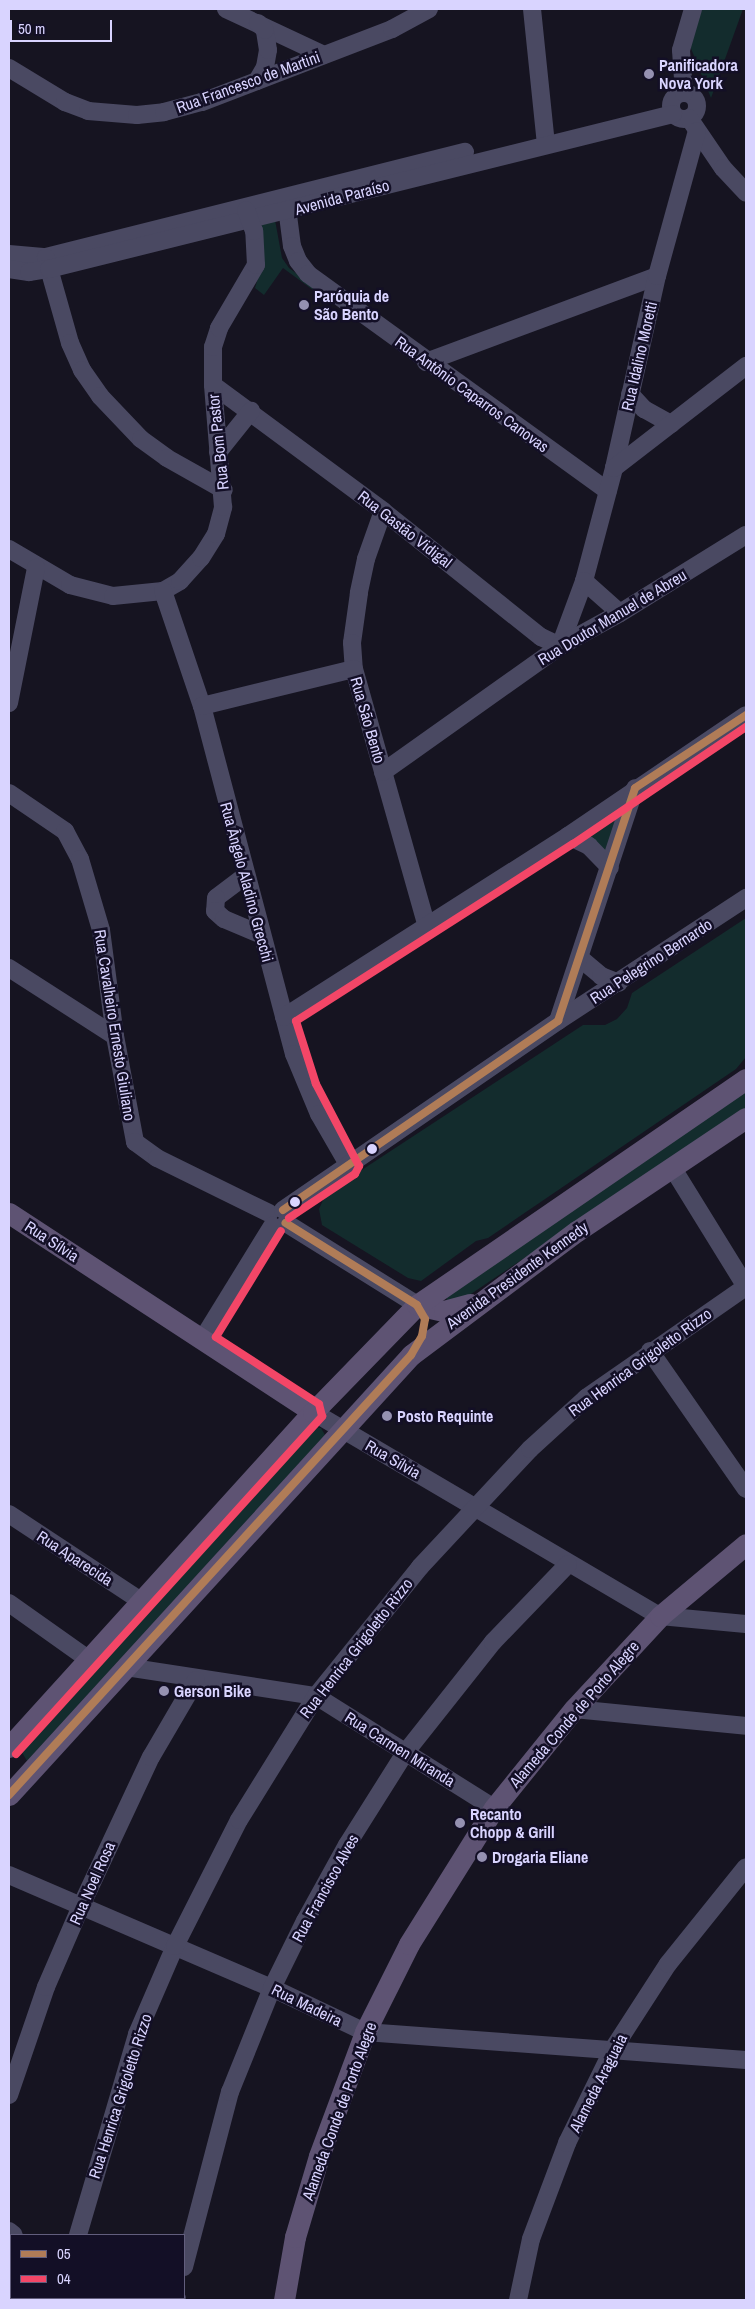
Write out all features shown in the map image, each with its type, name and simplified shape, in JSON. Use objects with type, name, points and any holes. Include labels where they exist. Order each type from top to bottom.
[{"type":"main road","name":"Avenida Presidente Kennedy","points":[[9,1747],[313,1412],[417,1306],[746,1078]]},
{"type":"main road","name":"Avenida Presidente Kennedy","points":[[11,1792],[411,1355],[480,1300],[746,1118]]},
{"type":"main road","name":"Rua Sílvia","points":[[9,1213],[313,1412]]},
{"type":"main road","points":[[417,1306],[444,1311],[480,1300]]},
{"type":"main road","points":[[411,1355],[425,1326],[424,1314],[417,1306]]},
{"type":"main road","points":[[313,1412],[361,1408]]},
{"type":"main road","name":"Alameda Conde de Porto Alegre","points":[[284,2300],[296,2237],[319,2156],[365,2032],[409,1944],[494,1808],[574,1709],[660,1616],[746,1544]]},
{"type":"main road","points":[[9,1753],[16,1759],[18,1769],[11,1792]]},
{"type":"street","points":[[226,9],[324,55]]},
{"type":"street","name":"Rua Francesco de Martini","points":[[9,68],[65,102],[88,111],[111,115],[164,112],[202,102],[392,29],[429,9]]},
{"type":"street","points":[[693,9],[681,50],[683,112],[722,168],[746,193]]},
{"type":"street","points":[[532,10],[533,47],[545,138]]},
{"type":"street","points":[[256,81],[265,67],[268,50],[265,30],[258,23]]},
{"type":"street","name":"Avenida Paraíso","points":[[9,269],[29,272],[48,263],[545,138],[683,112]]},
{"type":"street","name":"Rua Idalino Moretti","points":[[560,646],[584,581],[614,468],[657,276],[683,112]]},
{"type":"street","name":"Rua Antônio Caparros Canovas","points":[[286,204],[292,246],[298,261],[308,274],[426,362],[608,491]]},
{"type":"street","name":"Rua Bom Pastor","points":[[9,549],[36,568],[90,592],[113,596],[163,591],[186,575],[209,547],[220,522],[224,490],[218,452],[212,385],[214,347],[219,328],[256,265],[257,249],[247,213]]},
{"type":"street","name":"Avenida Paraíso","points":[[9,254],[48,263]]},
{"type":"street","points":[[48,263],[70,343],[82,370],[100,396],[141,439],[224,490]]},
{"type":"street","points":[[426,362],[657,276]]},
{"type":"street","points":[[614,468],[746,366]]},
{"type":"street","name":"Rua Gastão Vidigal","points":[[212,385],[251,411],[383,511],[540,637],[560,646]]},
{"type":"street","points":[[630,394],[644,409],[671,424]]},
{"type":"street","points":[[218,452],[251,411]]},
{"type":"street","name":"Rua São Bento","points":[[383,511],[366,559],[359,593],[352,643],[354,669],[427,927]]},
{"type":"street","name":"Rua Doutor Manuel de Abreu","points":[[383,772],[560,646],[620,613],[746,535]]},
{"type":"street","points":[[9,703],[36,568]]},
{"type":"street","points":[[584,581],[620,613]]},
{"type":"street","name":"Rua Ângelo Aladino Grecchi","points":[[163,591],[202,706],[260,934],[284,1017],[311,1097],[349,1166]]},
{"type":"street","points":[[202,706],[354,669]]},
{"type":"street","points":[[284,1017],[568,836],[635,788],[746,715]]},
{"type":"street","points":[[558,1021],[581,959],[635,788]]},
{"type":"street","name":"Rua Cavalheiro Ernesto Giuliano","points":[[9,793],[66,831],[73,842],[92,893],[101,930],[114,1036],[135,1142],[157,1158],[277,1218],[417,1306]]},
{"type":"street","points":[[568,836],[589,846],[610,868]]},
{"type":"street","points":[[245,876],[216,898],[215,910],[224,919],[260,934]]},
{"type":"street","name":"Rua Pelegrino Bernardo","points":[[202,1340],[277,1218],[301,1195],[349,1166],[558,1021],[619,983],[746,898]]},
{"type":"street","points":[[581,959],[601,976],[619,983]]},
{"type":"street","points":[[9,968],[114,1036]]},
{"type":"street","points":[[672,1167],[746,1287]]},
{"type":"street","name":"Rua Henrica Grigoletto Rizzo","points":[[78,2234],[137,2034],[176,1946],[240,1820],[316,1696],[391,1601],[474,1506],[530,1449],[586,1398],[746,1287]]},
{"type":"street","points":[[650,1352],[746,1489]]},
{"type":"street","name":"Rua Sílvia","points":[[313,1412],[474,1506],[568,1564],[660,1616],[746,1624]]},
{"type":"street","name":"Rua Aparecida","points":[[9,1514],[141,1601]]},
{"type":"street","name":"Rua Francisco Alves","points":[[185,2263],[230,2092],[272,1988],[347,1845],[406,1754],[493,1642],[568,1564]]},
{"type":"street","points":[[9,1603],[88,1659]]},
{"type":"street","name":"Rua Carmen Miranda","points":[[126,1667],[196,1680],[316,1696],[494,1808]]},
{"type":"street","name":"Rua Noel Rosa","points":[[9,2095],[46,1988],[82,1904],[151,1757],[196,1680]]},
{"type":"street","points":[[574,1709],[746,1726]]},
{"type":"street","name":"Alameda Araguaia","points":[[518,2300],[531,2239],[564,2152],[613,2049],[668,1964],[746,1868]]},
{"type":"street","name":"Rua Madeira","points":[[9,1874],[82,1904],[272,1988],[365,2032],[746,2060]]},
{"type":"green space","points":[[702,9],[743,9],[711,98],[690,46]]},
{"type":"green space","points":[[267,220],[275,220],[282,258],[289,268],[338,304],[332,304],[283,268],[264,295],[255,288],[261,268],[259,228]]},
{"type":"green space","points":[[628,802],[610,857],[580,833]]},
{"type":"green space","points":[[746,918],[746,1057],[736,1069],[488,1238],[476,1241],[421,1281],[408,1278],[322,1225],[319,1209],[324,1198],[351,1177],[583,1025],[605,1025],[617,1019],[627,1008],[632,993]]},
{"type":"green space","points":[[746,1085],[746,1109],[456,1304],[446,1305],[447,1296]]},
{"type":"green space","points":[[314,1427],[321,1428],[325,1435],[27,1761],[20,1749]]},
{"type":"transit line","name":"05","points":[[283,1210],[558,1021],[635,788],[746,715]]},
{"type":"transit line","name":"04","points":[[289,1218],[355,1174],[359,1166],[316,1084],[296,1021],[573,844],[746,727]]},
{"type":"transit line","name":"05","points":[[9,1795],[411,1355],[422,1336],[425,1319],[417,1305],[286,1223]]},
{"type":"transit line","name":"04","points":[[16,1754],[322,1416],[319,1404],[216,1337],[281,1231]]},
{"type":"place","name":"Panificadora Nova York","points":[[649,74]]},
{"type":"place","name":"Paróquia de São Bento","points":[[304,305]]},
{"type":"place","name":"Posto Requinte","points":[[387,1416]]},
{"type":"place","name":"Gerson Bike","points":[[164,1691]]},
{"type":"place","name":"Recanto Chopp & Grill","points":[[460,1823]]},
{"type":"place","name":"Drogaria Eliane","points":[[482,1857]]}]
